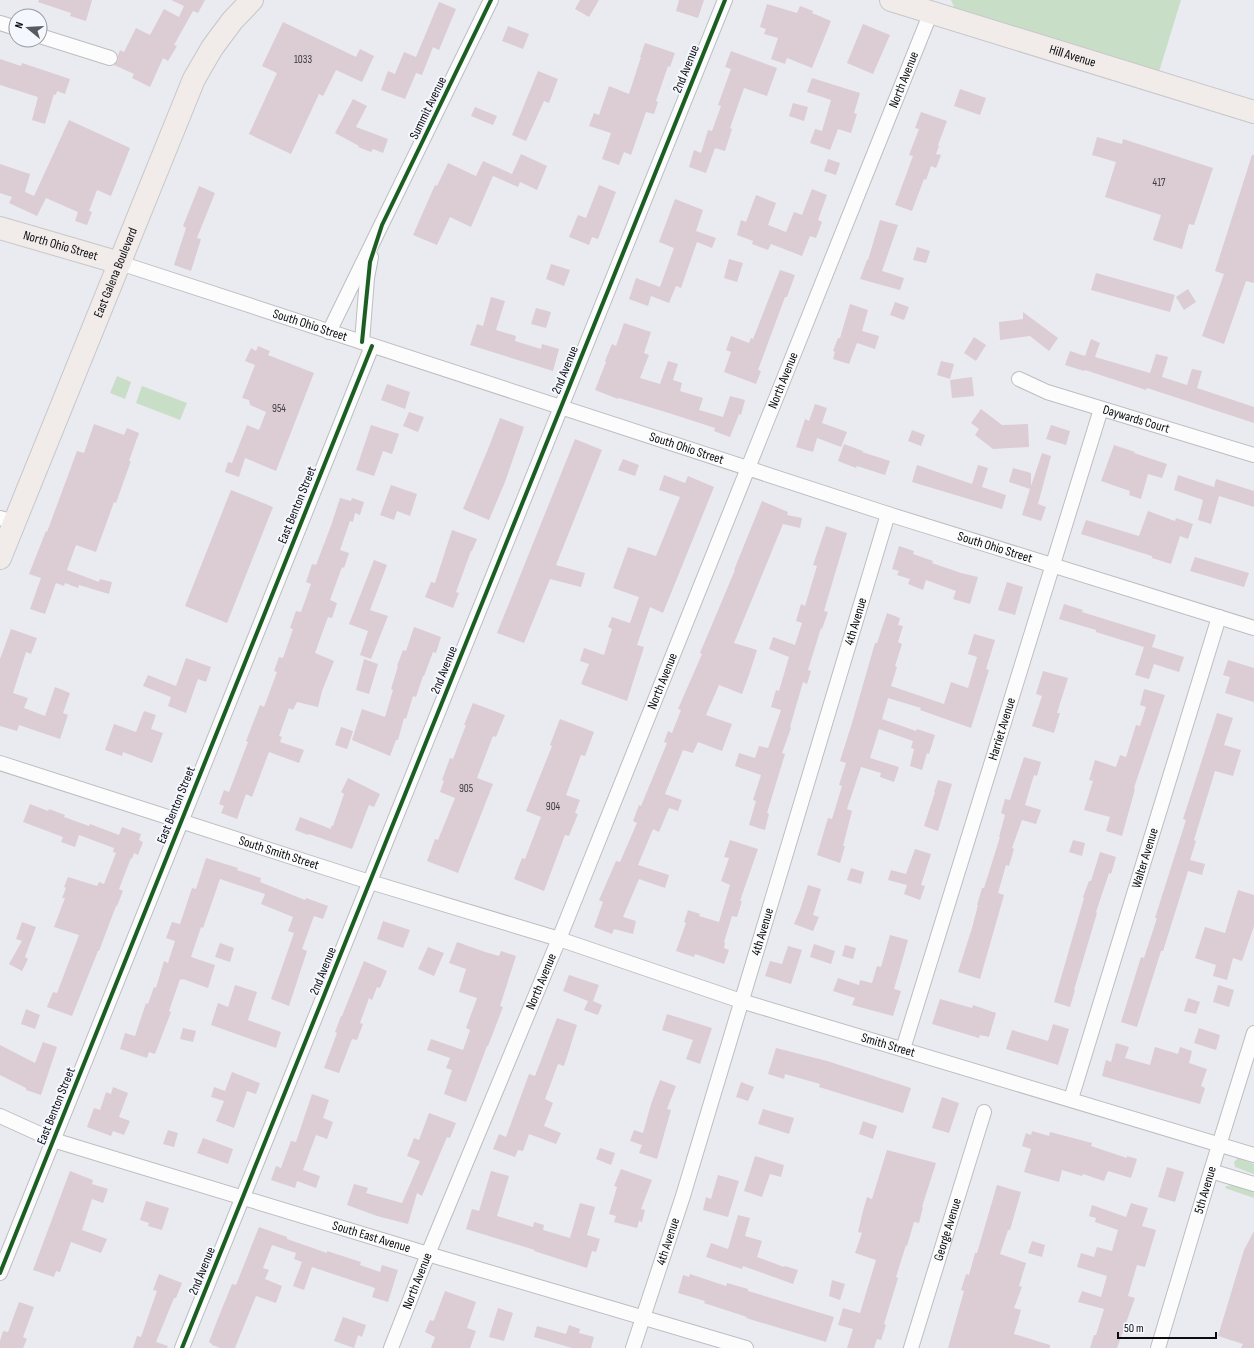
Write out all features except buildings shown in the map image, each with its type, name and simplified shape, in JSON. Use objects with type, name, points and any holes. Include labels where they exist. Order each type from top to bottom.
[{"type":"main road","name":"East Galena Boulevard","points":[[0,558],[7,520],[120,263],[194,79],[212,48],[232,21],[252,0]]},
{"type":"main road","name":"Hill Avenue","points":[[891,0],[1254,112]]},
{"type":"main road","name":"North Ohio Street","points":[[0,228],[120,263]]},
{"type":"street","name":"Summit Avenue","points":[[329,332],[491,0]]},
{"type":"street","name":"2nd Avenue","points":[[182,1348],[725,0]]},
{"type":"street","name":"North Avenue","points":[[391,1348],[428,1254],[559,939],[932,12]]},
{"type":"street","points":[[48,39],[110,58]]},
{"type":"street","name":"East Benton Street","points":[[0,1273],[181,821],[367,344],[370,262],[382,225]]},
{"type":"street","name":"South Ohio Street","points":[[120,263],[888,514],[1254,628]]},
{"type":"street","name":"Daywards Court","points":[[1019,379],[1047,392],[1254,455]]},
{"type":"street","name":"Harriet Avenue","points":[[903,1049],[1101,408]]},
{"type":"street","name":"4th Avenue","points":[[632,1348],[683,1196],[888,514]]},
{"type":"street","name":"Walter Avenue","points":[[1071,1099],[1219,617]]},
{"type":"street","name":"South Smith Street","points":[[0,764],[370,882],[559,939]]},
{"type":"street","name":"Smith Street","points":[[559,939],[742,1001],[1254,1154]]},
{"type":"street","name":"5th Avenue","points":[[1158,1348],[1254,1033]]},
{"type":"street","name":"George Avenue","points":[[911,1348],[984,1112]]},
{"type":"street","name":"South East Avenue","points":[[0,1116],[53,1140],[428,1254],[746,1348]]},
{"type":"street","points":[[1211,1171],[1254,1184]]},
{"type":"green space","points":[[951,0],[1181,0],[1158,75],[956,12]]},
{"type":"green space","points":[[117,376],[131,382],[125,399],[110,393]]},
{"type":"green space","points":[[142,386],[187,403],[180,420],[136,403]]},
{"type":"green space","points":[[1238,1158],[1254,1164],[1254,1174],[1235,1167],[1234,1162]]},
{"type":"green space","points":[[1235,1185],[1254,1191],[1254,1198],[1225,1188],[1226,1186]]},
{"type":"cycle path","points":[[362,342],[370,262],[382,225],[491,0]]},
{"type":"cycle path","points":[[182,1348],[725,0]]},
{"type":"cycle path","points":[[0,1273],[372,346]]}]
